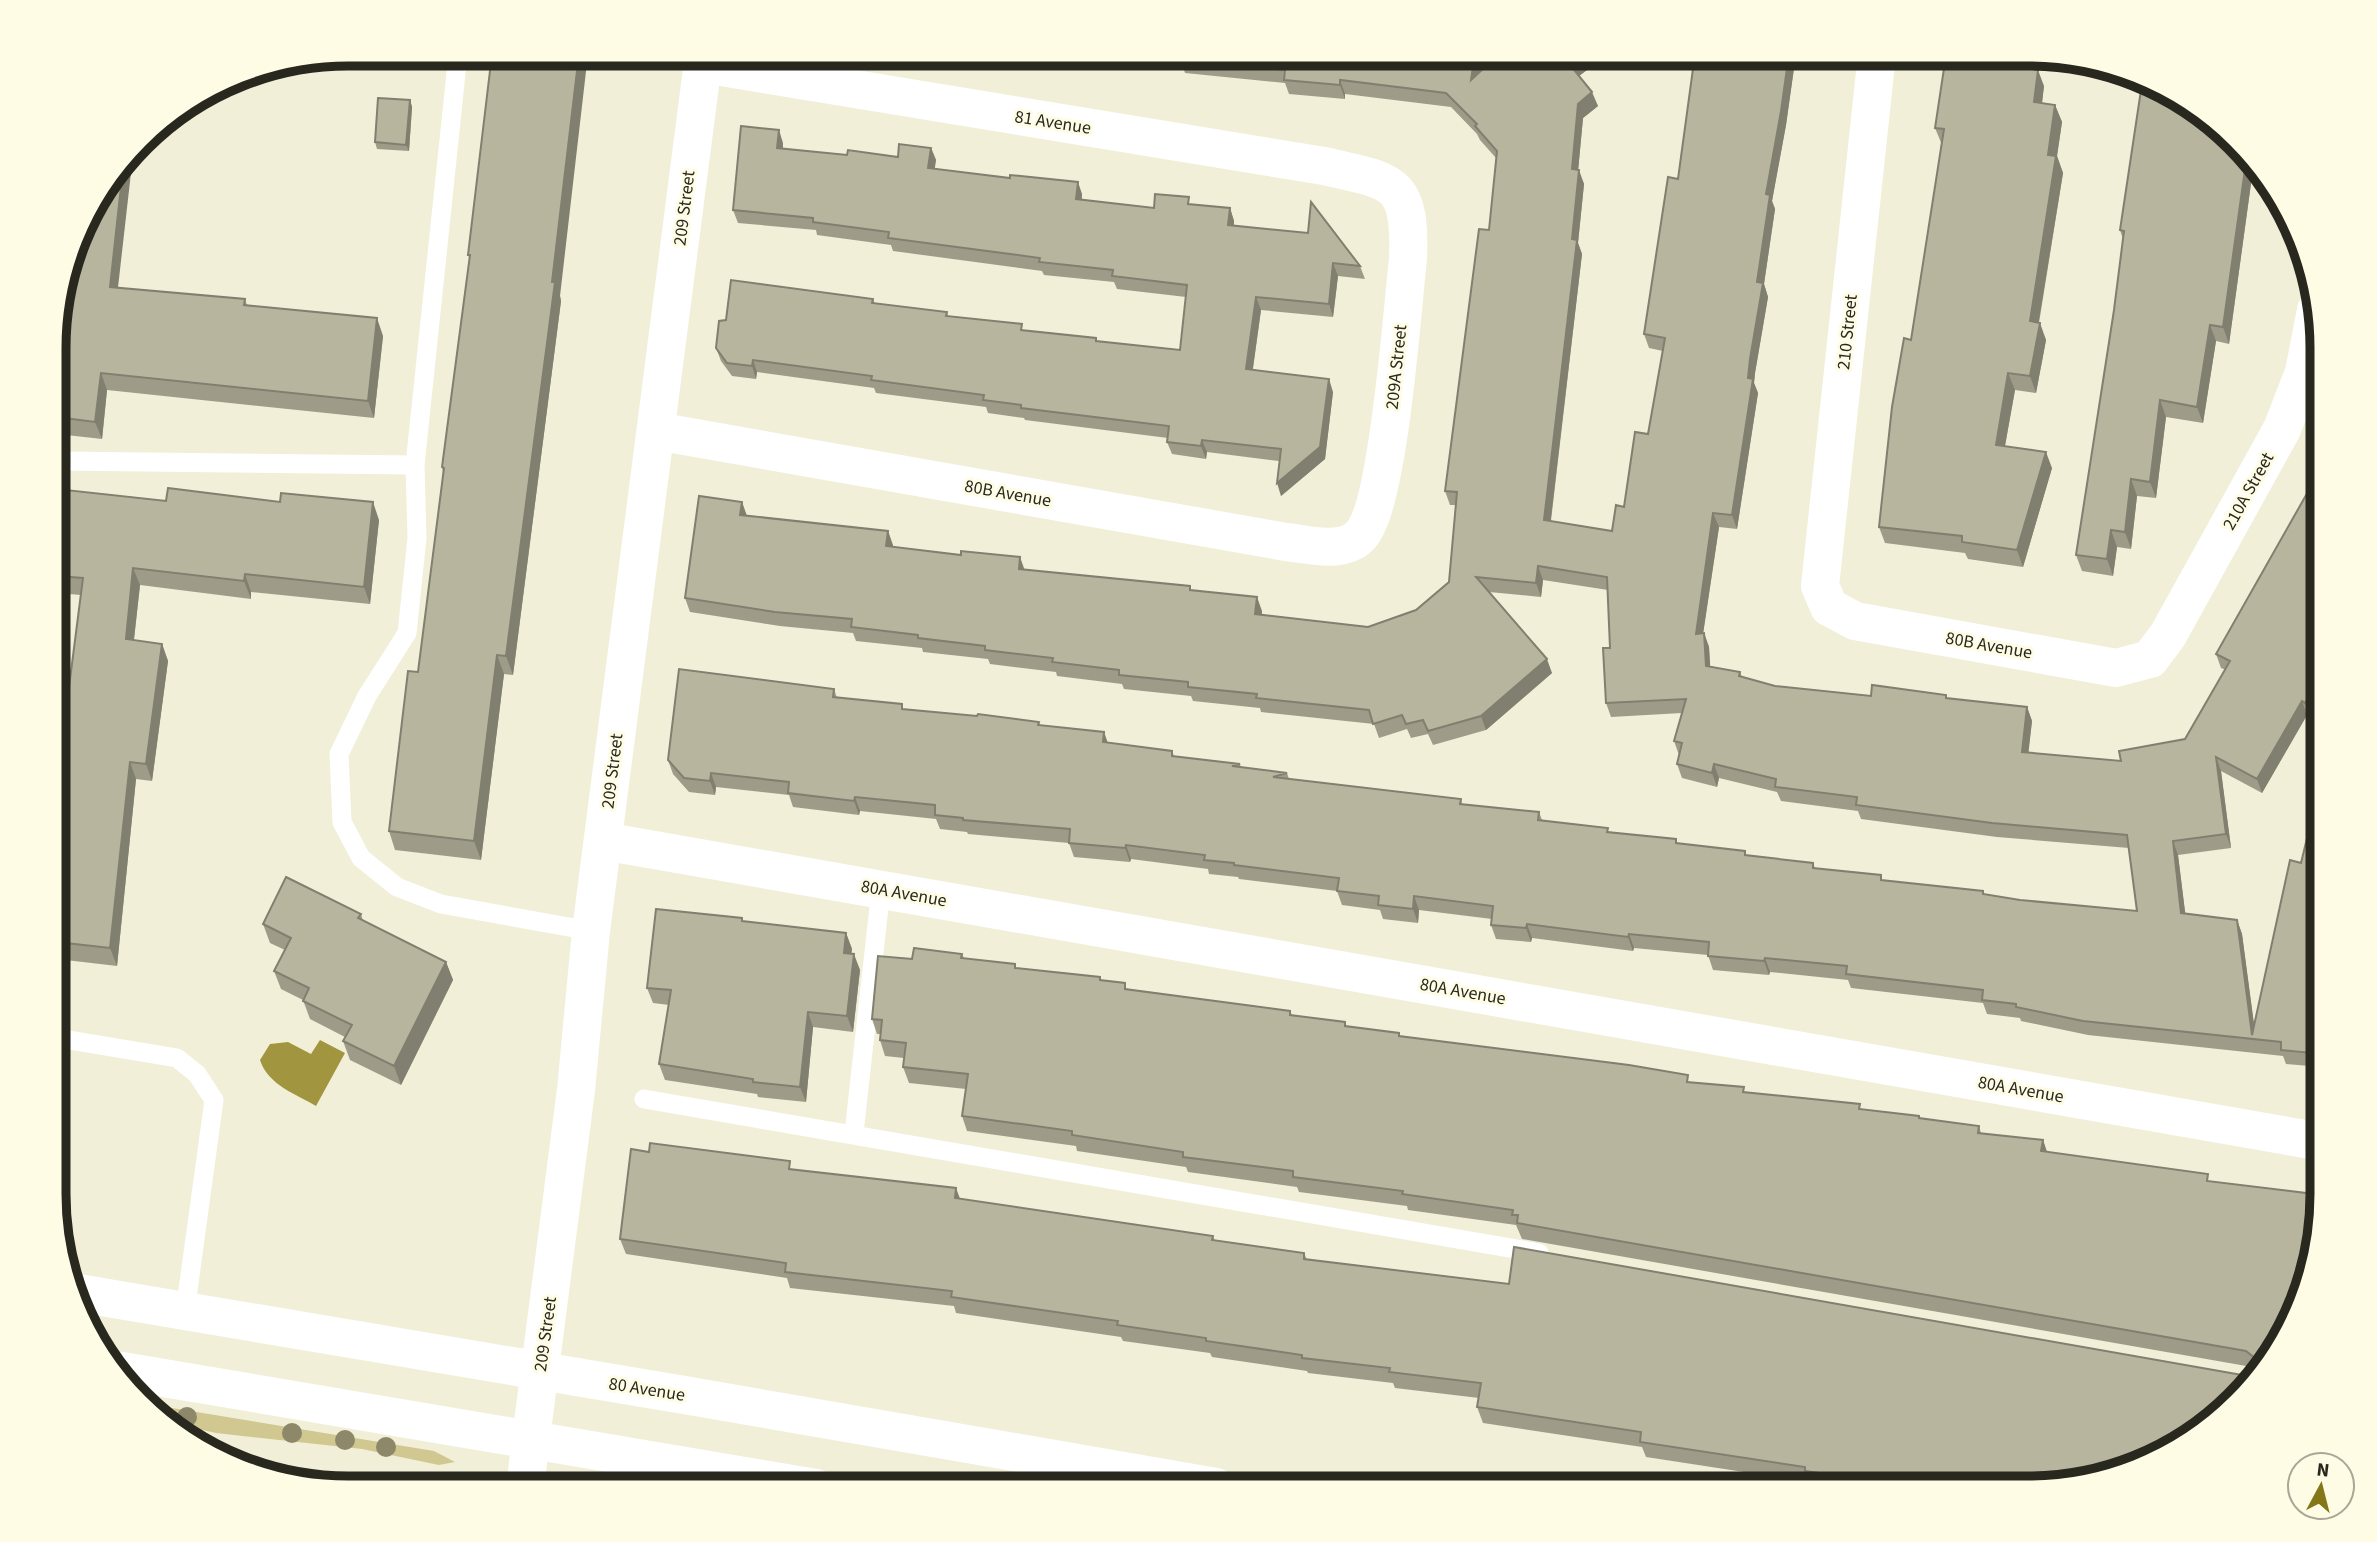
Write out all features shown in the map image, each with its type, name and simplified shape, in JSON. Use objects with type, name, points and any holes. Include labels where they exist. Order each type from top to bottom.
[{"type":"street","name":"209 Street","points":[[526,1476],[576,1090],[591,931],[702,66]]},
{"type":"street","name":"81 Avenue","points":[[744,66],[1324,166],[1372,177],[1390,184],[1399,193]]},
{"type":"street","name":"210 Street","points":[[1829,607],[1820,586],[1876,66]]},
{"type":"street","name":"209A Street","points":[[1359,538],[1371,521],[1384,467],[1408,259],[1409,227],[1399,193]]},
{"type":"street","name":"210A Street","points":[[2150,659],[2168,635],[2282,429],[2304,372],[2310,341]]},
{"type":"street","name":"80B Avenue","points":[[656,431],[1286,542],[1344,545],[1359,538]]},
{"type":"street","name":"80B Avenue","points":[[1829,607],[1855,621],[2116,668],[2150,659]]},
{"type":"street","name":"80A Avenue","points":[[603,841],[2310,1140]]},
{"type":"street","name":"80 Avenue","points":[[85,1294],[1146,1476]]},
{"type":"street","points":[[130,1372],[748,1476]]},
{"type":"lane","points":[[457,66],[415,465],[417,538],[407,632],[367,696],[339,754],[342,822],[361,858],[397,887],[441,904],[591,931]]},
{"type":"lane","points":[[66,461],[415,465]]},
{"type":"lane","points":[[853,1133],[881,889]]},
{"type":"lane","points":[[66,1040],[177,1058],[197,1074],[214,1100],[185,1312]]},
{"type":"lane","points":[[644,1099],[1554,1256]]},
{"type":"shaded area","points":[[320,1040],[345,1053],[316,1106],[276,1082],[269,1076],[260,1060],[270,1044],[288,1042],[311,1054]]},
{"type":"shaded area","points":[[163,1406],[434,1451],[455,1462],[439,1465],[362,1449],[216,1433],[191,1428]]},
{"type":"building","points":[[491,66],[578,66],[552,282],[555,282],[506,656],[497,655],[474,841],[389,831],[408,671],[418,672]]},
{"type":"building","points":[[1247,66],[1473,66],[1471,80],[1486,66],[1571,66],[1592,92],[1578,104],[1572,169],[1579,170],[1572,239],[1577,240],[1544,520],[1612,531],[1616,505],[1624,507],[1635,432],[1648,434],[1665,338],[1644,334],[1668,177],[1678,179],[1693,66],[1787,66],[1766,194],[1770,195],[1757,282],[1763,283],[1748,378],[1753,379],[1732,515],[1713,513],[1696,634],[1704,633],[1706,666],[1740,672],[1739,676],[1775,686],[1871,696],[1872,685],[1946,695],[1946,698],[2027,707],[2022,752],[2121,761],[2119,751],[2185,739],[2230,661],[2216,654],[2310,488],[2310,694],[2305,703],[2302,701],[2257,779],[2216,757],[2226,834],[2173,841],[2181,913],[2237,920],[2252,1035],[2290,860],[2301,863],[2310,830],[2310,1053],[2281,1050],[2281,1042],[2083,1021],[2016,1007],[2016,1004],[1982,1000],[1983,990],[1846,974],[1847,966],[1708,956],[1709,942],[1629,934],[1628,937],[1527,924],[1526,928],[1491,925],[1493,906],[1414,896],[1413,909],[1378,905],[1379,896],[1337,891],[1339,878],[1204,860],[1205,855],[1126,845],[1125,848],[1069,843],[1070,829],[963,820],[935,815],[935,805],[855,797],[854,801],[788,793],[789,782],[711,773],[710,781],[684,778],[668,760],[679,669],[834,689],[833,697],[902,704],[902,709],[978,714],[1039,722],[1038,725],[1104,732],[1103,742],[1172,751],[1172,756],[1287,773],[1273,777],[1461,799],[1460,804],[1539,812],[1538,820],[1608,828],[1607,832],[1676,839],[1676,843],[1745,851],[1745,855],[1813,863],[1813,868],[1881,875],[1881,880],[1983,891],[1983,894],[2020,900],[2137,911],[2127,835],[1992,823],[1856,805],[1857,797],[1775,787],[1776,779],[1714,764],[1712,773],[1677,764],[1682,743],[1674,741],[1686,699],[1606,703],[1603,648],[1610,648],[1607,577],[1538,566],[1536,583],[1476,577],[1547,659],[1481,716],[1428,731],[1423,720],[1406,724],[1402,715],[1373,724],[1369,710],[1256,698],[1257,694],[1188,687],[1188,682],[1119,675],[1119,670],[1052,662],[1053,658],[985,650],[985,646],[851,627],[852,619],[775,612],[685,598],[699,496],[742,502],[740,515],[888,531],[886,546],[961,555],[961,551],[1020,557],[1019,569],[1190,586],[1190,590],[1257,597],[1255,614],[1368,627],[1416,610],[1449,582],[1457,492],[1445,491],[1479,229],[1489,230],[1497,151],[1475,126],[1477,124],[1446,93],[1340,80],[1340,85],[1284,80],[1285,70]]},
{"type":"building","points":[[1944,66],[2013,66],[2038,70],[2034,102],[2055,105],[2048,155],[2056,156],[2030,321],[2040,323],[2030,376],[2008,373],[1996,445],[2046,452],[2017,550],[1962,542],[1962,536],[1879,527],[1892,407],[1904,338],[1911,340],[1944,129],[1935,128]]},
{"type":"building","points":[[2141,90],[2170,104],[2215,136],[2245,168],[2223,327],[2210,325],[2197,407],[2160,400],[2150,482],[2131,479],[2125,532],[2111,530],[2107,559],[2076,555],[2114,310],[2124,231],[2120,230]]},
{"type":"building","points":[[378,98],[410,100],[406,145],[375,142]]},
{"type":"building","points":[[741,126],[779,130],[777,148],[847,155],[848,150],[898,157],[899,144],[931,148],[928,168],[1010,178],[1010,175],[1078,182],[1076,199],[1154,208],[1155,194],[1189,197],[1188,204],[1230,208],[1228,225],[1308,233],[1311,202],[1360,266],[1333,263],[1329,304],[1256,297],[1246,369],[1329,379],[1320,447],[1277,483],[1281,449],[1202,440],[1201,446],[1167,442],[1169,426],[1021,408],[1021,405],[983,400],[984,395],[871,380],[872,376],[753,360],[752,366],[727,363],[716,348],[719,321],[726,320],[731,280],[873,299],[872,303],[947,312],[946,316],[1022,324],[1021,330],[1180,350],[1187,285],[1112,276],[1113,270],[1039,262],[1040,258],[888,238],[889,232],[813,222],[813,218],[733,210]]},
{"type":"building","points":[[121,182],[110,287],[245,299],[244,305],[377,318],[368,401],[101,373],[95,422],[66,418],[67,330],[72,293],[81,258],[104,207]]},
{"type":"building","points":[[168,488],[280,502],[281,493],[373,502],[364,587],[245,574],[244,581],[133,568],[126,639],[162,644],[146,764],[130,762],[110,948],[66,943],[66,711],[83,578],[66,577],[66,490],[166,501]]},
{"type":"building","points":[[286,877],[361,914],[358,918],[446,962],[394,1066],[343,1041],[352,1025],[303,1001],[309,988],[274,971],[291,938],[263,924]]},
{"type":"building","points":[[656,909],[846,933],[844,953],[854,954],[847,1016],[808,1012],[800,1087],[753,1082],[753,1079],[659,1064],[671,990],[647,988]]},
{"type":"building","points":[[914,948],[962,954],[961,958],[1015,964],[1015,968],[1100,977],[1100,980],[1125,983],[1125,989],[1290,1011],[1290,1015],[1345,1022],[1345,1026],[1399,1033],[1399,1036],[1629,1065],[1688,1075],[1687,1082],[1744,1087],[1743,1092],[1860,1104],[1859,1109],[1979,1126],[1978,1133],[2043,1140],[2041,1151],[2208,1174],[2207,1181],[2310,1194],[2305,1249],[2289,1302],[2273,1335],[2256,1360],[2246,1351],[1517,1223],[1518,1215],[1512,1215],[1513,1210],[1402,1194],[1403,1191],[1293,1177],[1293,1171],[1183,1157],[1183,1152],[1072,1135],[1072,1131],[962,1116],[968,1074],[903,1067],[906,1043],[880,1040],[882,1020],[872,1019],[878,956],[912,959]]},
{"type":"building","points":[[650,1143],[790,1161],[789,1169],[956,1188],[955,1198],[1213,1236],[1212,1240],[1304,1253],[1304,1259],[1509,1284],[1514,1247],[2245,1375],[2215,1406],[2170,1438],[2137,1454],[2102,1466],[2029,1476],[1841,1476],[1805,1471],[1805,1467],[1640,1442],[1641,1432],[1477,1407],[1481,1383],[1389,1372],[1390,1368],[1302,1358],[1302,1355],[1117,1325],[1118,1321],[951,1297],[952,1291],[785,1272],[786,1263],[620,1239],[631,1149],[649,1152]]}]
